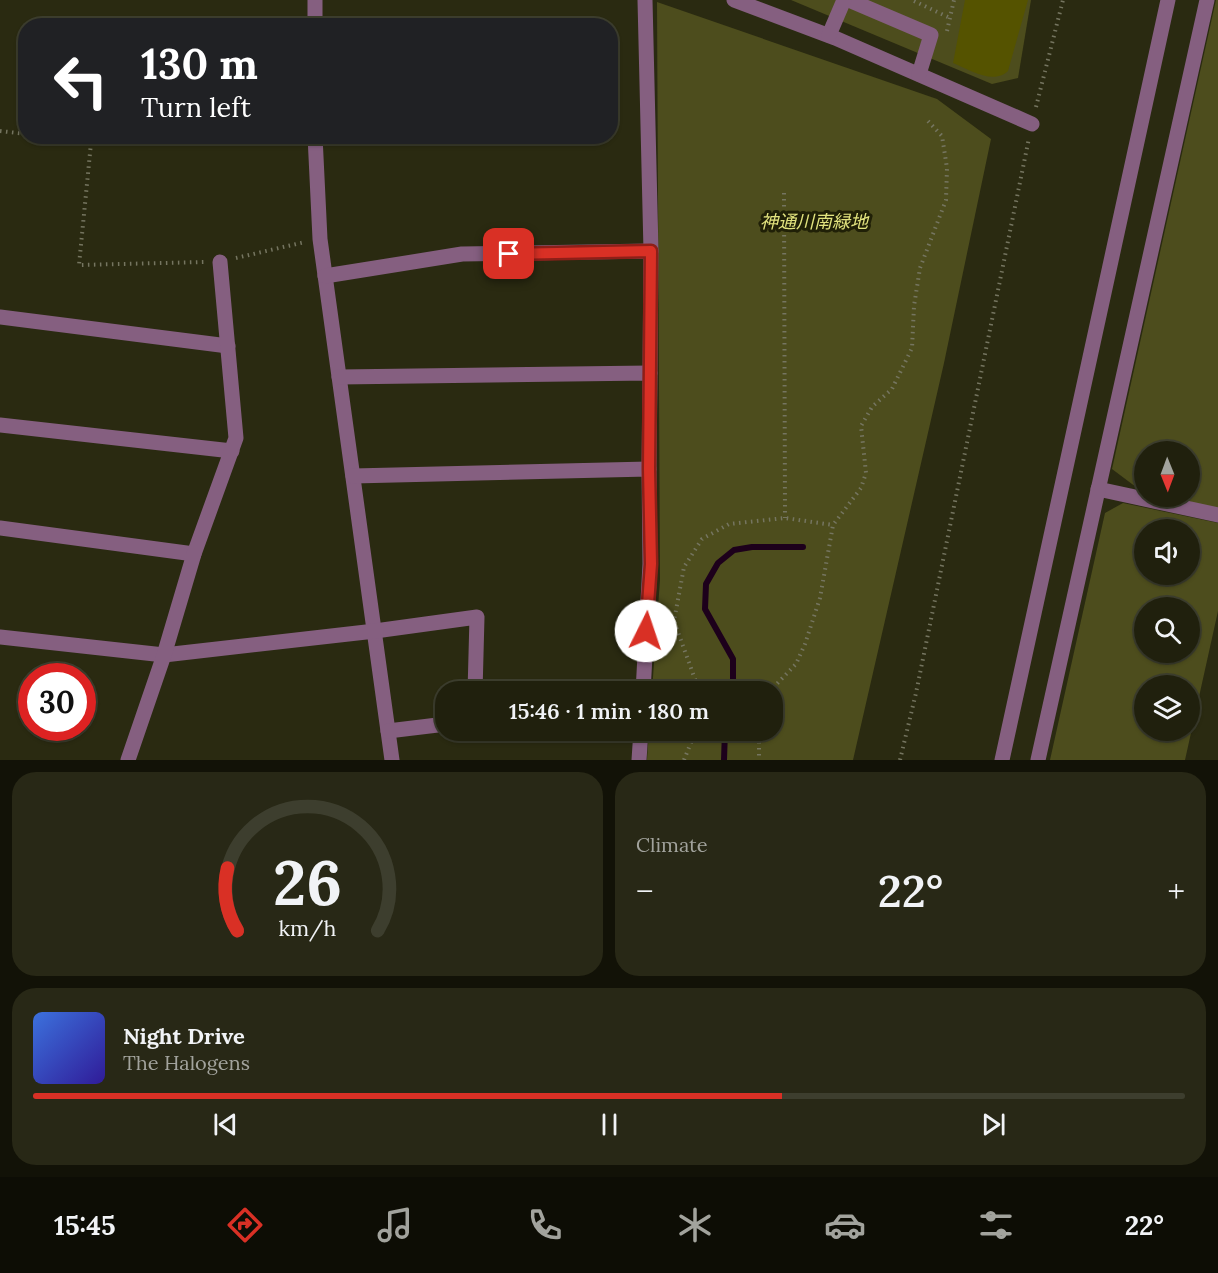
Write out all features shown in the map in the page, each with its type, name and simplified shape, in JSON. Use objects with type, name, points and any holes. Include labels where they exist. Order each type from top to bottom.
[{"type":"street","points":[[315,0],[315,18]]},
{"type":"street","points":[[644,681],[651,564],[649,469],[651,251],[645,0]]},
{"type":"street","points":[[734,0],[829,35],[1032,124]]},
{"type":"street","points":[[829,35],[844,0]]},
{"type":"street","points":[[849,0],[931,34],[919,74]]},
{"type":"street","points":[[1002,760],[1168,0]]},
{"type":"street","points":[[1038,760],[1207,0]]},
{"type":"street","points":[[315,144],[320,239],[392,760]]},
{"type":"street","points":[[325,276],[462,254],[651,251]]},
{"type":"street","points":[[128,760],[164,655],[194,554],[236,438],[220,262]]},
{"type":"street","points":[[0,317],[228,346]]},
{"type":"street","points":[[339,377],[650,373]]},
{"type":"street","points":[[0,425],[232,451]]},
{"type":"street","points":[[353,476],[649,469]]},
{"type":"street","points":[[1098,489],[1218,515]]},
{"type":"street","points":[[0,528],[194,554]]},
{"type":"street","points":[[0,637],[164,655],[375,632],[477,617],[475,681]]},
{"type":"street","points":[[388,731],[435,725]]},
{"type":"street","points":[[639,760],[640,741]]},
{"type":"path","points":[[915,0],[950,18]]},
{"type":"path","points":[[900,760],[916,693],[1032,124],[1063,0]]},
{"type":"path","points":[[780,681],[796,664],[805,645],[820,598],[833,525],[861,488],[866,473],[861,426],[872,407],[892,389],[912,348],[914,306],[920,268],[946,200],[947,168],[942,136],[928,121]]},
{"type":"path","points":[[0,131],[18,133]]},
{"type":"path","points":[[90,144],[79,265],[220,262],[320,239]]},
{"type":"path","points":[[784,193],[785,518]]},
{"type":"path","points":[[696,681],[674,621],[684,567],[702,539],[729,524],[785,518],[833,525]]},
{"type":"path","points":[[684,760],[692,741]]},
{"type":"path","points":[[759,741],[759,760]]},
{"type":"green space","points":[[791,0],[1031,0],[1018,78],[992,84]]},
{"type":"green space","points":[[1216,0],[1218,0],[1218,509],[1200,505],[1200,441],[1134,441],[1134,486],[1112,469]]},
{"type":"green space","name":"神通川南緑地","points":[[657,2],[937,99],[991,139],[944,363],[853,760],[647,760],[648,741],[783,741],[783,681],[653,681],[660,580]]},
{"type":"green space","points":[[1123,503],[1199,519],[1134,519],[1134,585],[1200,585],[1200,519],[1218,523],[1218,611],[1200,692],[1200,675],[1134,675],[1134,741],[1189,741],[1185,760],[1050,760],[1105,513]]},
{"type":"shaded area","points":[[965,0],[1028,0],[1008,71],[1002,75],[995,77],[981,75],[953,63]]},
{"type":"waterway","points":[[733,681],[733,659],[705,609],[706,584],[718,563],[734,550],[752,547],[803,547]]},
{"type":"waterway","points":[[724,760],[725,741]]},
{"type":"route","points":[[509,254],[651,251],[649,469],[651,564],[646,631]]}]
